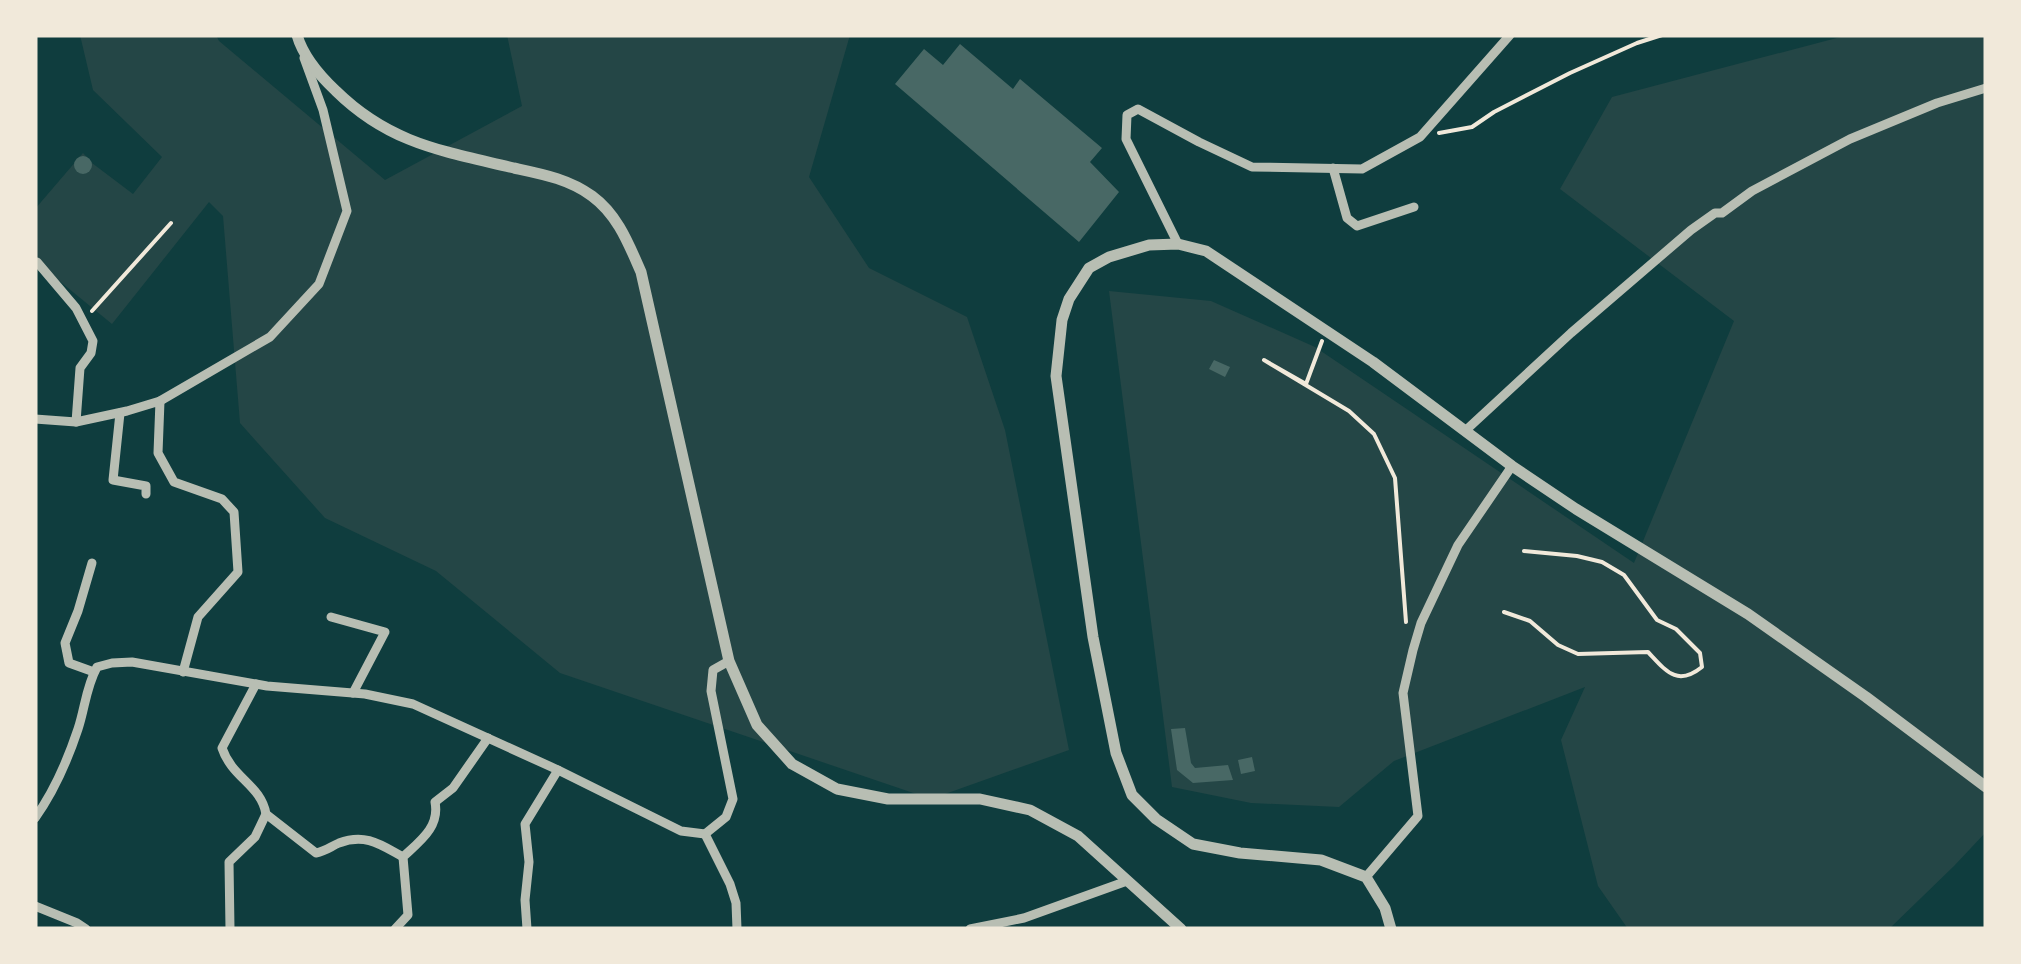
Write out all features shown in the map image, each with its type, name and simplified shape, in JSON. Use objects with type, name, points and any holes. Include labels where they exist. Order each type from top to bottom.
[{"type":"street","points":[[1178,244],[1126,139],[1127,114],[1138,108],[1252,167],[1362,169],[1420,137],[1510,35]]},
{"type":"street","points":[[35,419],[76,422],[160,401],[270,337],[318,284],[347,211],[323,110],[298,41]]},
{"type":"street","points":[[298,41],[326,81],[357,112],[407,141],[560,178],[594,197],[623,230],[641,272],[729,661],[757,726],[792,764],[838,789],[888,799],[980,799],[1030,810],[1078,836],[1172,926]]},
{"type":"street","points":[[1465,431],[1571,332],[1716,214],[1850,138],[1986,88]]},
{"type":"street","points":[[1332,168],[1347,218],[1357,226],[1414,207]]},
{"type":"street","points":[[1391,929],[1385,908],[1366,876],[1321,860],[1240,853],[1193,844],[1156,819],[1132,795],[1116,752],[1093,638],[1056,376],[1062,320],[1069,299],[1089,268],[1109,257],[1150,245],[1178,244],[1206,251],[1373,362],[1576,509],[1748,614],[1866,696],[1986,787]]},
{"type":"street","points":[[37,262],[76,308],[93,341],[92,353],[80,368],[76,422]]},
{"type":"street","points":[[160,401],[158,453],[174,482],[222,500],[234,512],[238,572],[198,618],[183,672]]},
{"type":"street","points":[[120,413],[113,480],[146,486],[146,494]]},
{"type":"street","points":[[1366,876],[1418,816],[1403,693],[1412,650],[1458,545],[1512,466]]},
{"type":"street","points":[[92,563],[65,642],[69,663],[94,672]]},
{"type":"street","points":[[331,618],[384,632],[353,693]]},
{"type":"street","points":[[35,818],[62,767],[78,728],[88,682],[97,667],[132,662],[256,684],[353,693],[413,704],[681,831],[705,834],[726,816],[733,799],[711,691],[714,670],[729,661]]},
{"type":"street","points":[[230,929],[229,862],[255,837],[266,814],[263,800],[227,763],[222,748],[256,684]]},
{"type":"street","points":[[403,858],[428,834],[438,814],[435,802],[453,788],[488,738]]},
{"type":"street","points":[[527,929],[530,862],[525,824],[558,770]]},
{"type":"street","points":[[266,814],[316,853],[341,842],[372,840],[403,858]]},
{"type":"street","points":[[705,834],[730,884],[738,929]]},
{"type":"street","points":[[396,929],[408,915],[403,858]]},
{"type":"street","points":[[970,929],[1024,918],[1128,881]]},
{"type":"street","points":[[35,906],[86,929]]},
{"type":"path","points":[[1420,137],[1472,127],[1570,73],[1662,35]]},
{"type":"path","points":[[83,323],[170,223]]},
{"type":"path","points":[[1306,384],[1326,330]]},
{"type":"path","points":[[1306,384],[1293,377],[1264,360],[1349,411],[1374,434],[1395,478],[1406,622]]},
{"type":"path","points":[[1504,612],[1530,621],[1558,645],[1578,654],[1648,652],[1668,674],[1680,677],[1690,676],[1702,667],[1700,653],[1676,629],[1657,620],[1624,574],[1590,559],[1524,551]]},
{"type":"shaded area","points":[[80,35],[216,35],[385,180],[522,106],[507,35],[850,35],[809,177],[869,268],[967,317],[1005,430],[1069,750],[931,799],[560,673],[436,571],[325,518],[240,423],[223,216],[209,202],[112,324],[35,261],[35,209],[83,153],[133,194],[162,157],[93,90]]},
{"type":"shaded area","points":[[1848,35],[1986,35],[1986,832],[1889,929],[1628,929],[1598,886],[1561,740],[1585,687],[1394,761],[1339,807],[1251,803],[1172,787],[1109,291],[1211,301],[1315,347],[1634,563],[1734,321],[1560,189],[1612,97]]},
{"type":"building","points":[[960,44],[1013,89],[1020,79],[1102,148],[1090,162],[1119,192],[1079,242],[895,84],[924,49],[943,65]]},
{"type":"building","points":[[83,156],[92,165],[83,174],[74,165]]},
{"type":"building","points":[[1214,360],[1230,367],[1225,377],[1209,369]]},
{"type":"building","points":[[1185,728],[1195,768],[1228,765],[1233,780],[1193,783],[1177,770],[1171,729]]},
{"type":"building","points":[[1252,757],[1255,771],[1241,774],[1238,760]]}]
